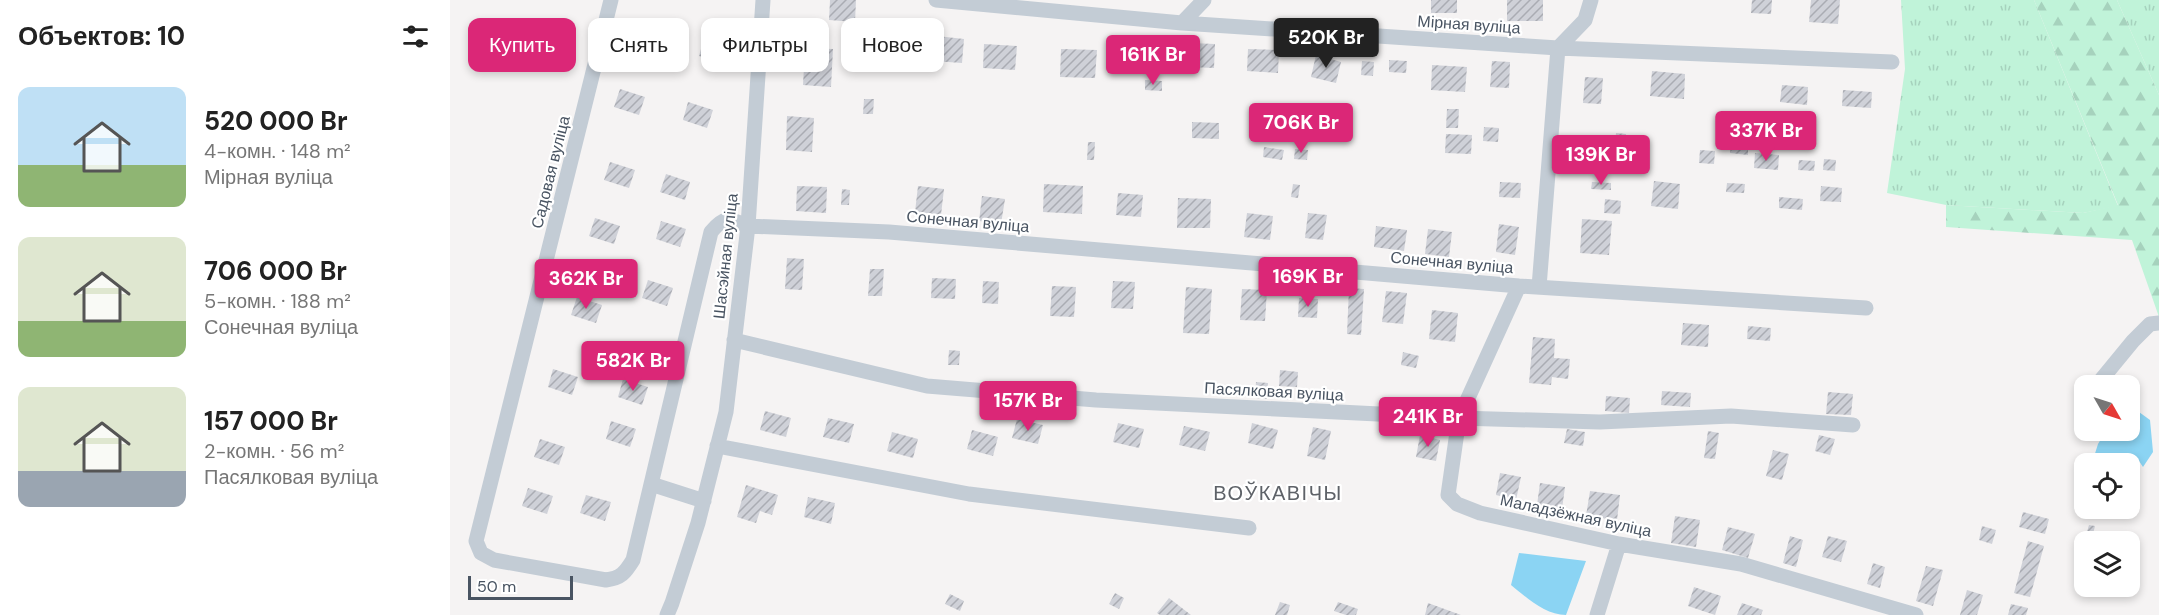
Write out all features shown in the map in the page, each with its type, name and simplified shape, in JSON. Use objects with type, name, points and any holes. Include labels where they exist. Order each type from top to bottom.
[{"type":"street","name":"Садовая вуліца","points":[[611,0],[476,541],[481,553],[494,560],[606,580],[620,578],[633,560],[651,484]]},
{"type":"street","name":"Шасэйная вуліца","points":[[667,615],[704,501],[726,412],[748,226],[763,0]]},
{"type":"street","name":"Мірная вуліца","points":[[936,0],[1182,23],[1558,48],[1892,62]]},
{"type":"street","points":[[1182,23],[1204,0]]},
{"type":"street","points":[[1539,287],[1558,48],[1585,20],[1591,0]]},
{"type":"street","name":"Сонечная вуліца","points":[[651,484],[711,232],[719,222],[729,219],[748,226],[889,232],[1519,286],[1866,308]]},
{"type":"street","name":"Маладзёжная вуліца","points":[[1519,286],[1459,418],[1448,495],[1456,504],[1480,513],[1619,544],[1741,564],[1916,615]]},
{"type":"street","points":[[2105,375],[2150,324],[2159,323]]},
{"type":"street","name":"Пасялковая вуліца","points":[[734,340],[927,386],[1096,400],[1459,418],[1600,422],[1731,416],[1853,425]]},
{"type":"street","points":[[717,446],[969,494],[1249,528]]},
{"type":"street","points":[[651,484],[704,501]]},
{"type":"street","points":[[1597,615],[1619,544]]},
{"type":"green space","points":[[1901,0],[2034,0],[2118,206],[2083,213],[1946,205],[1887,193],[1905,69]]},
{"type":"green space","points":[[2034,0],[2117,0],[2159,95],[2159,317],[2132,240],[1946,227],[1946,205],[2083,213],[2118,205]]},
{"type":"green space","points":[[2117,0],[2159,0],[2159,95]]},
{"type":"water","points":[[2140,413],[2150,420],[2153,452],[2143,467],[2140,462],[2140,453],[2095,453],[2100,441],[2140,441]]},
{"type":"water","points":[[1519,553],[1586,561],[1566,615],[1543,609],[1511,585]]},
{"type":"building","points":[[830,0],[856,0],[855,18],[841,18],[841,21],[829,20]]},
{"type":"building","points":[[1431,0],[1457,0],[1457,13],[1431,13]]},
{"type":"building","points":[[1507,0],[1543,0],[1543,21],[1507,21]]},
{"type":"building","points":[[1752,0],[1772,0],[1771,14],[1751,13]]},
{"type":"building","points":[[1811,0],[1840,0],[1838,24],[1809,22]]},
{"type":"building","points":[[944,37],[964,39],[962,63],[944,62]]},
{"type":"building","points":[[1125,43],[1146,45],[1143,71],[1123,69]]},
{"type":"building","points":[[1191,43],[1215,44],[1214,68],[1190,67]]},
{"type":"building","points":[[984,44],[1017,46],[1015,70],[983,68]]},
{"type":"building","points":[[829,49],[833,49],[831,87],[803,85],[804,72],[829,72]]},
{"type":"building","points":[[1061,49],[1097,50],[1095,78],[1060,77]]},
{"type":"building","points":[[1248,49],[1279,50],[1278,73],[1247,71]]},
{"type":"building","points":[[1316,55],[1341,62],[1336,83],[1311,77]]},
{"type":"building","points":[[1389,60],[1407,61],[1406,73],[1389,72]]},
{"type":"building","points":[[1362,61],[1374,62],[1373,76],[1361,75]]},
{"type":"building","points":[[1492,61],[1510,62],[1509,88],[1490,87]]},
{"type":"building","points":[[1432,65],[1467,67],[1465,92],[1431,90]]},
{"type":"building","points":[[1652,71],[1685,74],[1684,99],[1650,96]]},
{"type":"building","points":[[1585,77],[1603,78],[1601,104],[1583,103]]},
{"type":"building","points":[[1145,80],[1162,81],[1162,91],[1145,90]]},
{"type":"building","points":[[1782,85],[1808,87],[1807,105],[1780,102]]},
{"type":"building","points":[[620,89],[645,97],[639,115],[614,107]]},
{"type":"building","points":[[1843,90],[1872,92],[1871,108],[1842,106]]},
{"type":"building","points":[[864,99],[874,99],[873,114],[863,114]]},
{"type":"building","points":[[688,102],[713,110],[707,128],[683,120]]},
{"type":"building","points":[[1447,109],[1459,109],[1458,128],[1446,128]]},
{"type":"building","points":[[787,116],[814,118],[812,152],[786,150]]},
{"type":"building","points":[[1192,122],[1219,123],[1219,139],[1192,138]]},
{"type":"building","points":[[1484,127],[1499,128],[1498,142],[1483,141]]},
{"type":"building","points":[[1616,133],[1626,134],[1625,147],[1615,146]]},
{"type":"building","points":[[1446,134],[1472,135],[1471,154],[1445,153]]},
{"type":"building","points":[[1088,142],[1095,142],[1094,160],[1087,160]]},
{"type":"building","points":[[1731,145],[1748,147],[1748,155],[1730,153]]},
{"type":"building","points":[[1264,147],[1284,150],[1282,160],[1263,157]]},
{"type":"building","points":[[1295,149],[1308,150],[1307,160],[1294,159]]},
{"type":"building","points":[[1700,150],[1715,151],[1714,164],[1699,163]]},
{"type":"building","points":[[1755,153],[1779,155],[1778,170],[1754,168]]},
{"type":"building","points":[[1824,159],[1836,160],[1835,171],[1823,170]]},
{"type":"building","points":[[1799,160],[1815,161],[1814,171],[1798,170]]},
{"type":"building","points":[[610,162],[635,170],[629,188],[604,180]]},
{"type":"building","points":[[666,174],[690,182],[685,200],[660,192]]},
{"type":"building","points":[[1654,181],[1680,184],[1678,209],[1651,206]]},
{"type":"building","points":[[1500,182],[1521,183],[1520,198],[1499,197]]},
{"type":"building","points":[[1592,182],[1611,183],[1611,190],[1591,189]]},
{"type":"building","points":[[1727,183],[1745,184],[1744,193],[1726,192]]},
{"type":"building","points":[[1044,184],[1083,186],[1082,214],[1043,212]]},
{"type":"building","points":[[1293,184],[1300,185],[1298,198],[1291,197]]},
{"type":"building","points":[[797,186],[827,187],[826,213],[796,211]]},
{"type":"building","points":[[918,186],[944,189],[941,215],[915,212]]},
{"type":"building","points":[[1821,186],[1842,188],[1841,202],[1820,201]]},
{"type":"building","points":[[842,189],[850,190],[849,205],[841,205]]},
{"type":"building","points":[[1118,193],[1143,195],[1141,217],[1116,215]]},
{"type":"building","points":[[982,196],[1005,199],[1001,224],[979,221]]},
{"type":"building","points":[[1779,197],[1803,199],[1802,210],[1779,208]]},
{"type":"building","points":[[1178,198],[1211,199],[1210,228],[1177,228]]},
{"type":"building","points":[[1605,199],[1621,201],[1620,214],[1604,213]]},
{"type":"building","points":[[1247,213],[1273,216],[1270,240],[1244,237]]},
{"type":"building","points":[[1308,213],[1327,215],[1323,240],[1305,238]]},
{"type":"building","points":[[595,218],[620,226],[614,244],[589,236]]},
{"type":"building","points":[[1582,219],[1612,221],[1609,255],[1580,253]]},
{"type":"building","points":[[661,221],[686,229],[680,247],[656,239]]},
{"type":"building","points":[[1499,224],[1519,227],[1515,255],[1496,252]]},
{"type":"building","points":[[1376,226],[1407,230],[1404,251],[1374,247]]},
{"type":"building","points":[[1428,229],[1452,232],[1449,257],[1425,254]]},
{"type":"building","points":[[787,258],[804,259],[802,290],[785,289]]},
{"type":"building","points":[[870,269],[884,269],[882,296],[868,296]]},
{"type":"building","points":[[932,278],[956,279],[955,299],[931,298]]},
{"type":"building","points":[[648,280],[673,288],[667,306],[642,298]]},
{"type":"building","points":[[983,281],[999,282],[998,304],[982,303]]},
{"type":"building","points":[[1113,281],[1135,282],[1133,309],[1111,308]]},
{"type":"building","points":[[1052,286],[1076,287],[1074,317],[1050,316]]},
{"type":"building","points":[[1186,287],[1212,289],[1209,334],[1183,333]]},
{"type":"building","points":[[1349,288],[1364,289],[1361,335],[1347,334]]},
{"type":"building","points":[[1242,289],[1267,290],[1265,321],[1240,320]]},
{"type":"building","points":[[1386,291],[1407,293],[1403,324],[1382,322]]},
{"type":"building","points":[[577,297],[602,305],[596,323],[571,315]]},
{"type":"building","points":[[1299,298],[1318,299],[1317,318],[1298,317]]},
{"type":"building","points":[[1432,310],[1458,313],[1455,342],[1429,339]]},
{"type":"building","points":[[1683,323],[1709,325],[1708,347],[1681,345]]},
{"type":"building","points":[[1748,326],[1771,328],[1770,341],[1747,339]]},
{"type":"building","points":[[1533,337],[1555,339],[1554,358],[1570,359],[1568,379],[1552,377],[1551,385],[1529,383]]},
{"type":"building","points":[[949,350],[960,351],[959,365],[948,365]]},
{"type":"building","points":[[1403,352],[1419,356],[1416,368],[1401,365]]},
{"type":"building","points":[[553,369],[578,377],[572,395],[548,387]]},
{"type":"building","points":[[1280,370],[1298,372],[1297,387],[1279,386]]},
{"type":"building","points":[[623,379],[648,387],[642,405],[618,397]]},
{"type":"building","points":[[1256,382],[1268,383],[1267,399],[1255,398]]},
{"type":"building","points":[[1662,391],[1691,393],[1690,407],[1661,405]]},
{"type":"building","points":[[1828,392],[1853,394],[1851,415],[1826,414]]},
{"type":"building","points":[[1606,396],[1630,398],[1629,413],[1605,411]]},
{"type":"building","points":[[765,411],[791,418],[786,437],[760,430]]},
{"type":"building","points":[[828,418],[854,424],[849,443],[823,437]]},
{"type":"building","points":[[1017,419],[1043,425],[1038,444],[1012,438]]},
{"type":"building","points":[[611,421],[636,429],[630,447],[606,439]]},
{"type":"building","points":[[1118,423],[1144,429],[1139,448],[1113,442]]},
{"type":"building","points":[[1252,423],[1278,430],[1273,449],[1248,443]]},
{"type":"building","points":[[1184,426],[1210,432],[1205,451],[1179,445]]},
{"type":"building","points":[[1313,427],[1331,431],[1325,460],[1307,456]]},
{"type":"building","points":[[1567,429],[1585,432],[1583,446],[1564,443]]},
{"type":"building","points":[[972,430],[998,437],[993,456],[967,449]]},
{"type":"building","points":[[1708,431],[1719,433],[1715,459],[1704,458]]},
{"type":"building","points":[[892,432],[918,439],[913,458],[887,451]]},
{"type":"building","points":[[1420,435],[1440,440],[1436,461],[1416,457]]},
{"type":"building","points":[[1819,435],[1835,439],[1830,455],[1815,451]]},
{"type":"building","points":[[540,439],[565,447],[559,465],[534,457]]},
{"type":"building","points":[[1773,450],[1789,454],[1782,480],[1766,476]]},
{"type":"building","points":[[1500,473],[1521,477],[1516,500],[1496,495]]},
{"type":"building","points":[[1540,483],[1565,487],[1562,509],[1537,505]]},
{"type":"building","points":[[746,485],[778,495],[772,515],[760,511],[756,523],[737,517]]},
{"type":"building","points":[[528,488],[553,496],[547,514],[522,506]]},
{"type":"building","points":[[1590,491],[1620,495],[1617,520],[1586,516]]},
{"type":"building","points":[[586,495],[611,502],[605,521],[580,513]]},
{"type":"building","points":[[808,497],[835,503],[831,524],[804,517]]},
{"type":"building","points":[[2023,512],[2049,519],[2045,534],[2019,527]]},
{"type":"building","points":[[1675,516],[1700,520],[1696,547],[1671,543]]},
{"type":"building","points":[[2089,525],[2095,526],[2094,531],[2087,531]]},
{"type":"building","points":[[1982,526],[1996,530],[1992,544],[1979,540]]},
{"type":"building","points":[[1728,527],[1755,534],[1748,558],[1722,550]]},
{"type":"building","points":[[1790,536],[1803,540],[1796,567],[1783,563]]},
{"type":"building","points":[[1828,536],[1847,541],[1841,562],[1822,557]]},
{"type":"building","points":[[2028,541],[2044,546],[2030,597],[2014,593]]},
{"type":"building","points":[[1873,563],[1885,567],[1880,588],[1867,584]]},
{"type":"building","points":[[1926,566],[1943,570],[1933,606],[1916,601]]},
{"type":"building","points":[[1694,587],[1721,596],[1715,615],[1688,606]]},
{"type":"building","points":[[1967,590],[1983,595],[1977,615],[1960,615]]},
{"type":"building","points":[[1115,593],[1124,598],[1119,609],[1109,604]]},
{"type":"building","points":[[950,594],[964,601],[960,611],[945,604]]},
{"type":"building","points":[[1169,598],[1191,615],[1160,615],[1157,613]]},
{"type":"building","points":[[1280,602],[1290,605],[1287,615],[1275,615]]},
{"type":"building","points":[[1338,602],[1358,609],[1356,615],[1334,611]]},
{"type":"building","points":[[1428,603],[1461,615],[1425,615]]},
{"type":"building","points":[[1742,603],[1763,610],[1761,615],[1737,615]]},
{"type":"building","points":[[2011,604],[2028,608],[2026,615],[2008,615]]},
{"type":"district","name":"ВОЎКАВІЧЫ","points":[[1278,493]]}]
